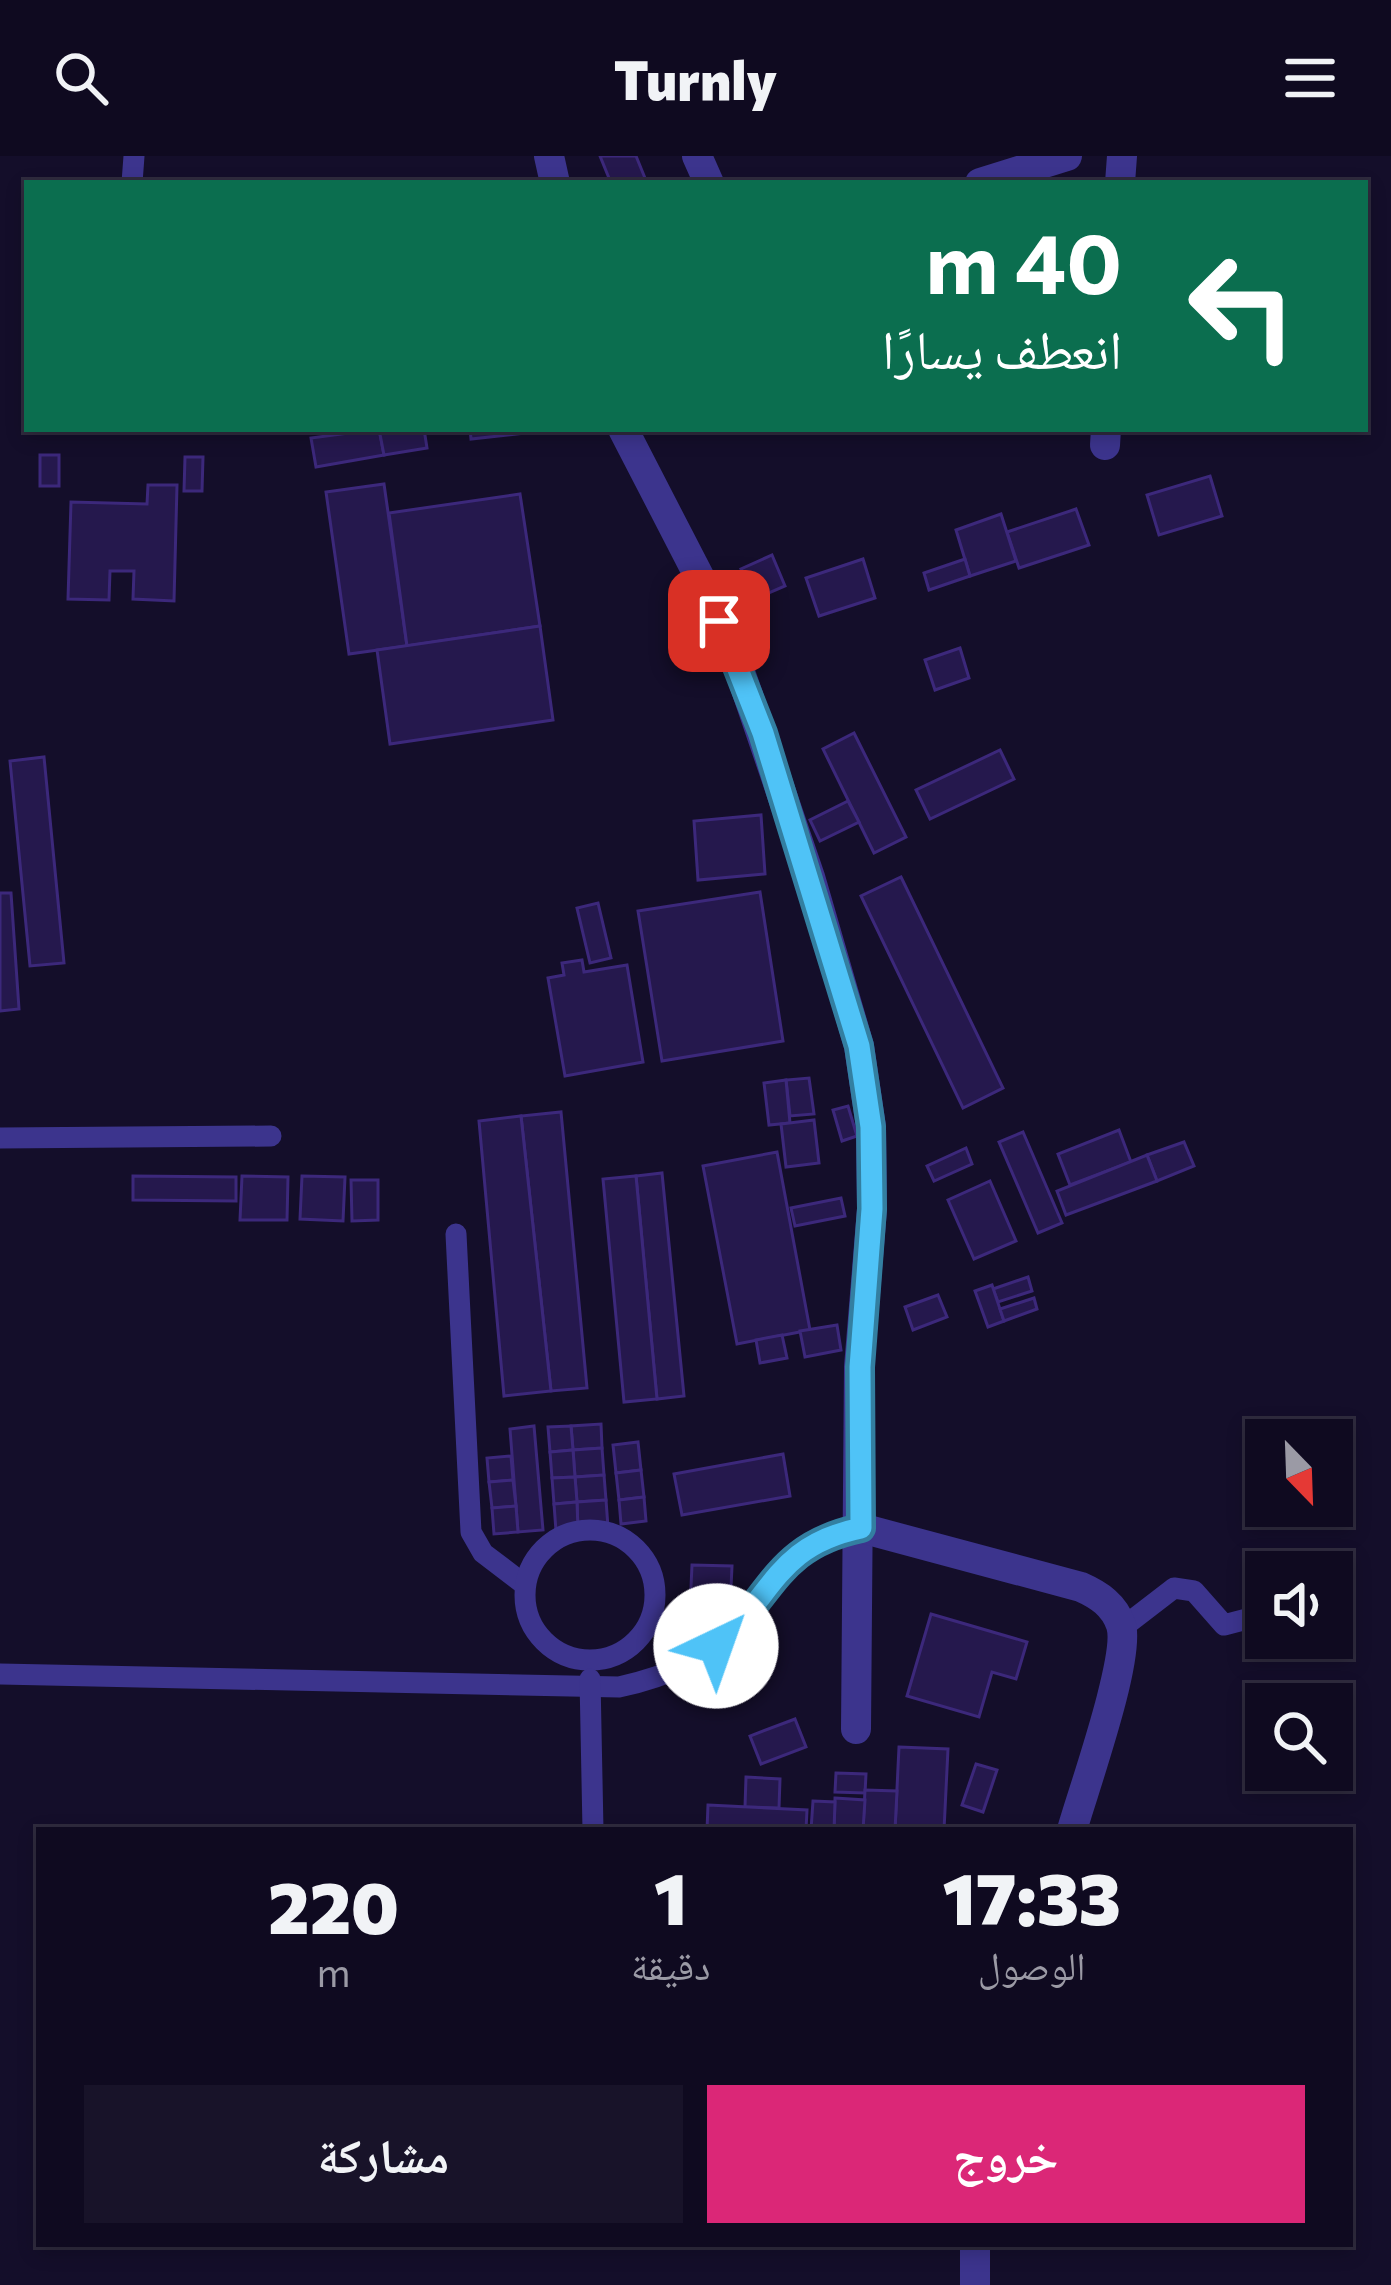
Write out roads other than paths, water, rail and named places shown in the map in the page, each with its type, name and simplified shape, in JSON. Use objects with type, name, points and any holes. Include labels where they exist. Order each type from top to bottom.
[{"type":"street","points":[[990,180],[1066,156]]},
{"type":"street","points":[[624,432],[704,584],[735,657],[810,877],[859,1046],[871,1127],[872,1209],[860,1367],[856,1729]]},
{"type":"street","points":[[861,1528],[1099,1595],[1122,1628],[1120,1661],[1073,1827]]},
{"type":"street","points":[[975,2247],[975,2285]]},
{"type":"lane","points":[[0,1138],[271,1136]]},
{"type":"lane","points":[[456,1234],[471,1532],[483,1553],[525,1585]]},
{"type":"lane","points":[[0,1675],[590,1689],[648,1681],[697,1659],[734,1630],[788,1560],[809,1544],[861,1528]]},
{"type":"lane","points":[[572,1532],[609,1532],[640,1552],[655,1586],[650,1622],[625,1650],[590,1661],[554,1650],[540,1638],[525,1604],[525,1585],[541,1552],[572,1532]]},
{"type":"lane","points":[[1122,1628],[1174,1588],[1194,1591],[1224,1625],[1245,1620]]},
{"type":"lane","points":[[590,1661],[592,1827]]}]
